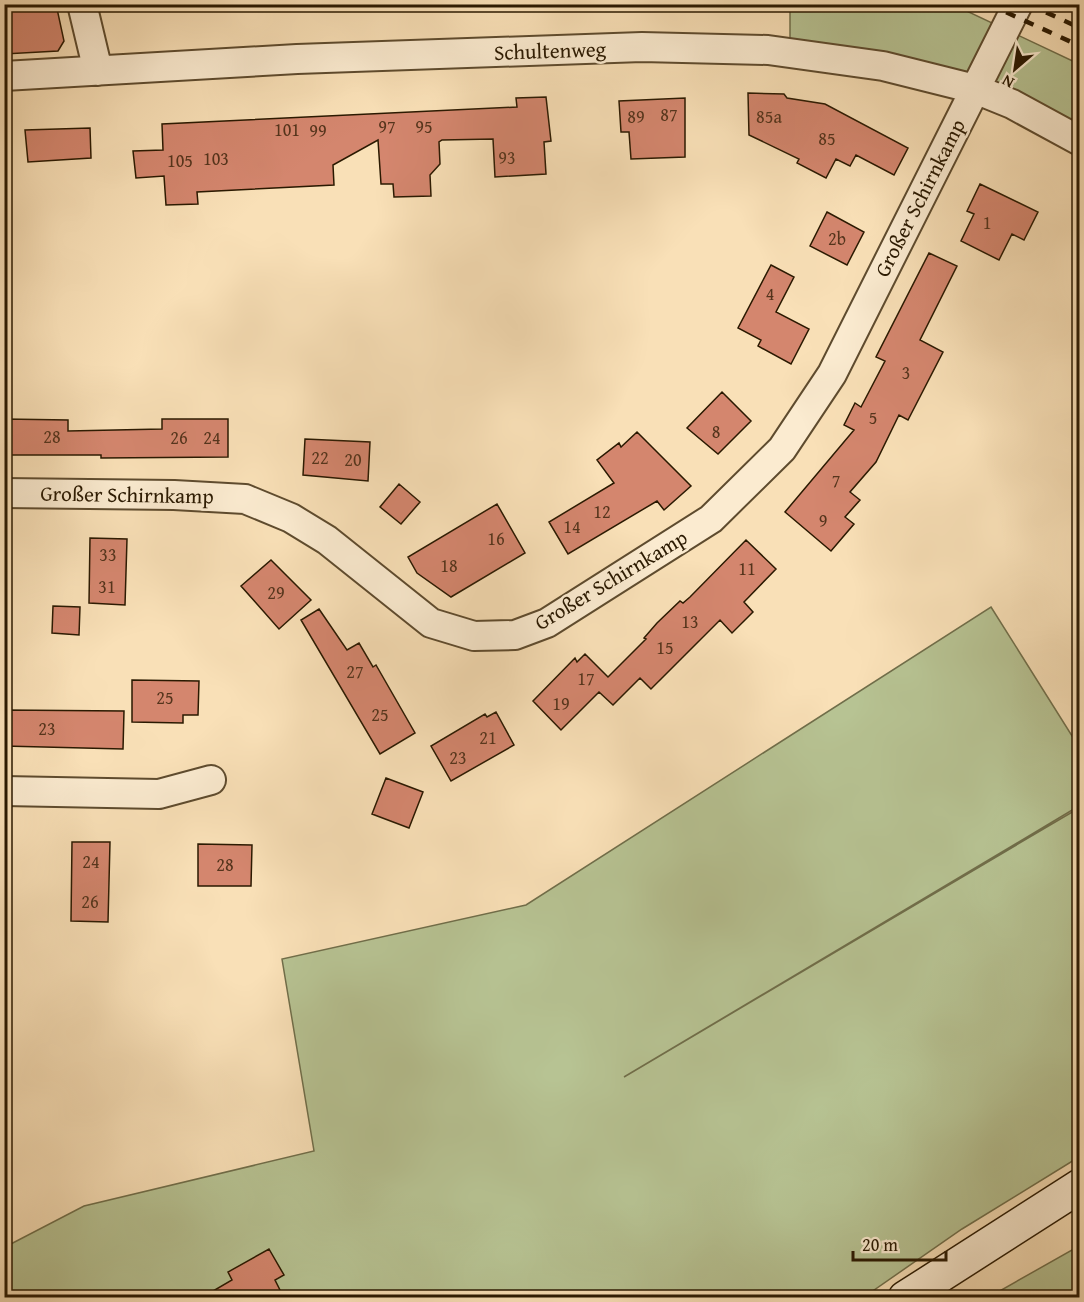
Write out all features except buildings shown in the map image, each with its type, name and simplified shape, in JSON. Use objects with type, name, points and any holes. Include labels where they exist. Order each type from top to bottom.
[{"type":"street","points":[[82,4],[98,71]]},
{"type":"street","name":"Großer Schirnkamp","points":[[4,493],[174,495],[245,499],[291,518],[327,540],[431,623],[474,636],[515,635],[547,623],[711,519],[782,449],[832,374],[1018,4]]},
{"type":"street","name":"Schultenweg","points":[[4,76],[297,59],[706,47],[805,54],[884,66],[975,89],[1012,104],[1080,141]]},
{"type":"street","points":[[4,791],[159,794],[211,780]]},
{"type":"street","points":[[906,1298],[1080,1186]]},
{"type":"green space","points":[[790,5],[954,5],[1079,64],[1079,140],[1012,104],[790,52]]},
{"type":"green space","points":[[991,607],[1079,747],[1079,806],[624,1077],[1079,808],[1079,1157],[962,1229],[864,1297],[5,1298],[5,1247],[84,1206],[314,1151],[282,959],[526,905]]},
{"type":"green space","points":[[1079,1246],[1079,1297],[989,1297]]},
{"type":"railway","points":[[988,4],[1080,46]]},
{"type":"railway","points":[[1028,4],[1080,28]]}]
